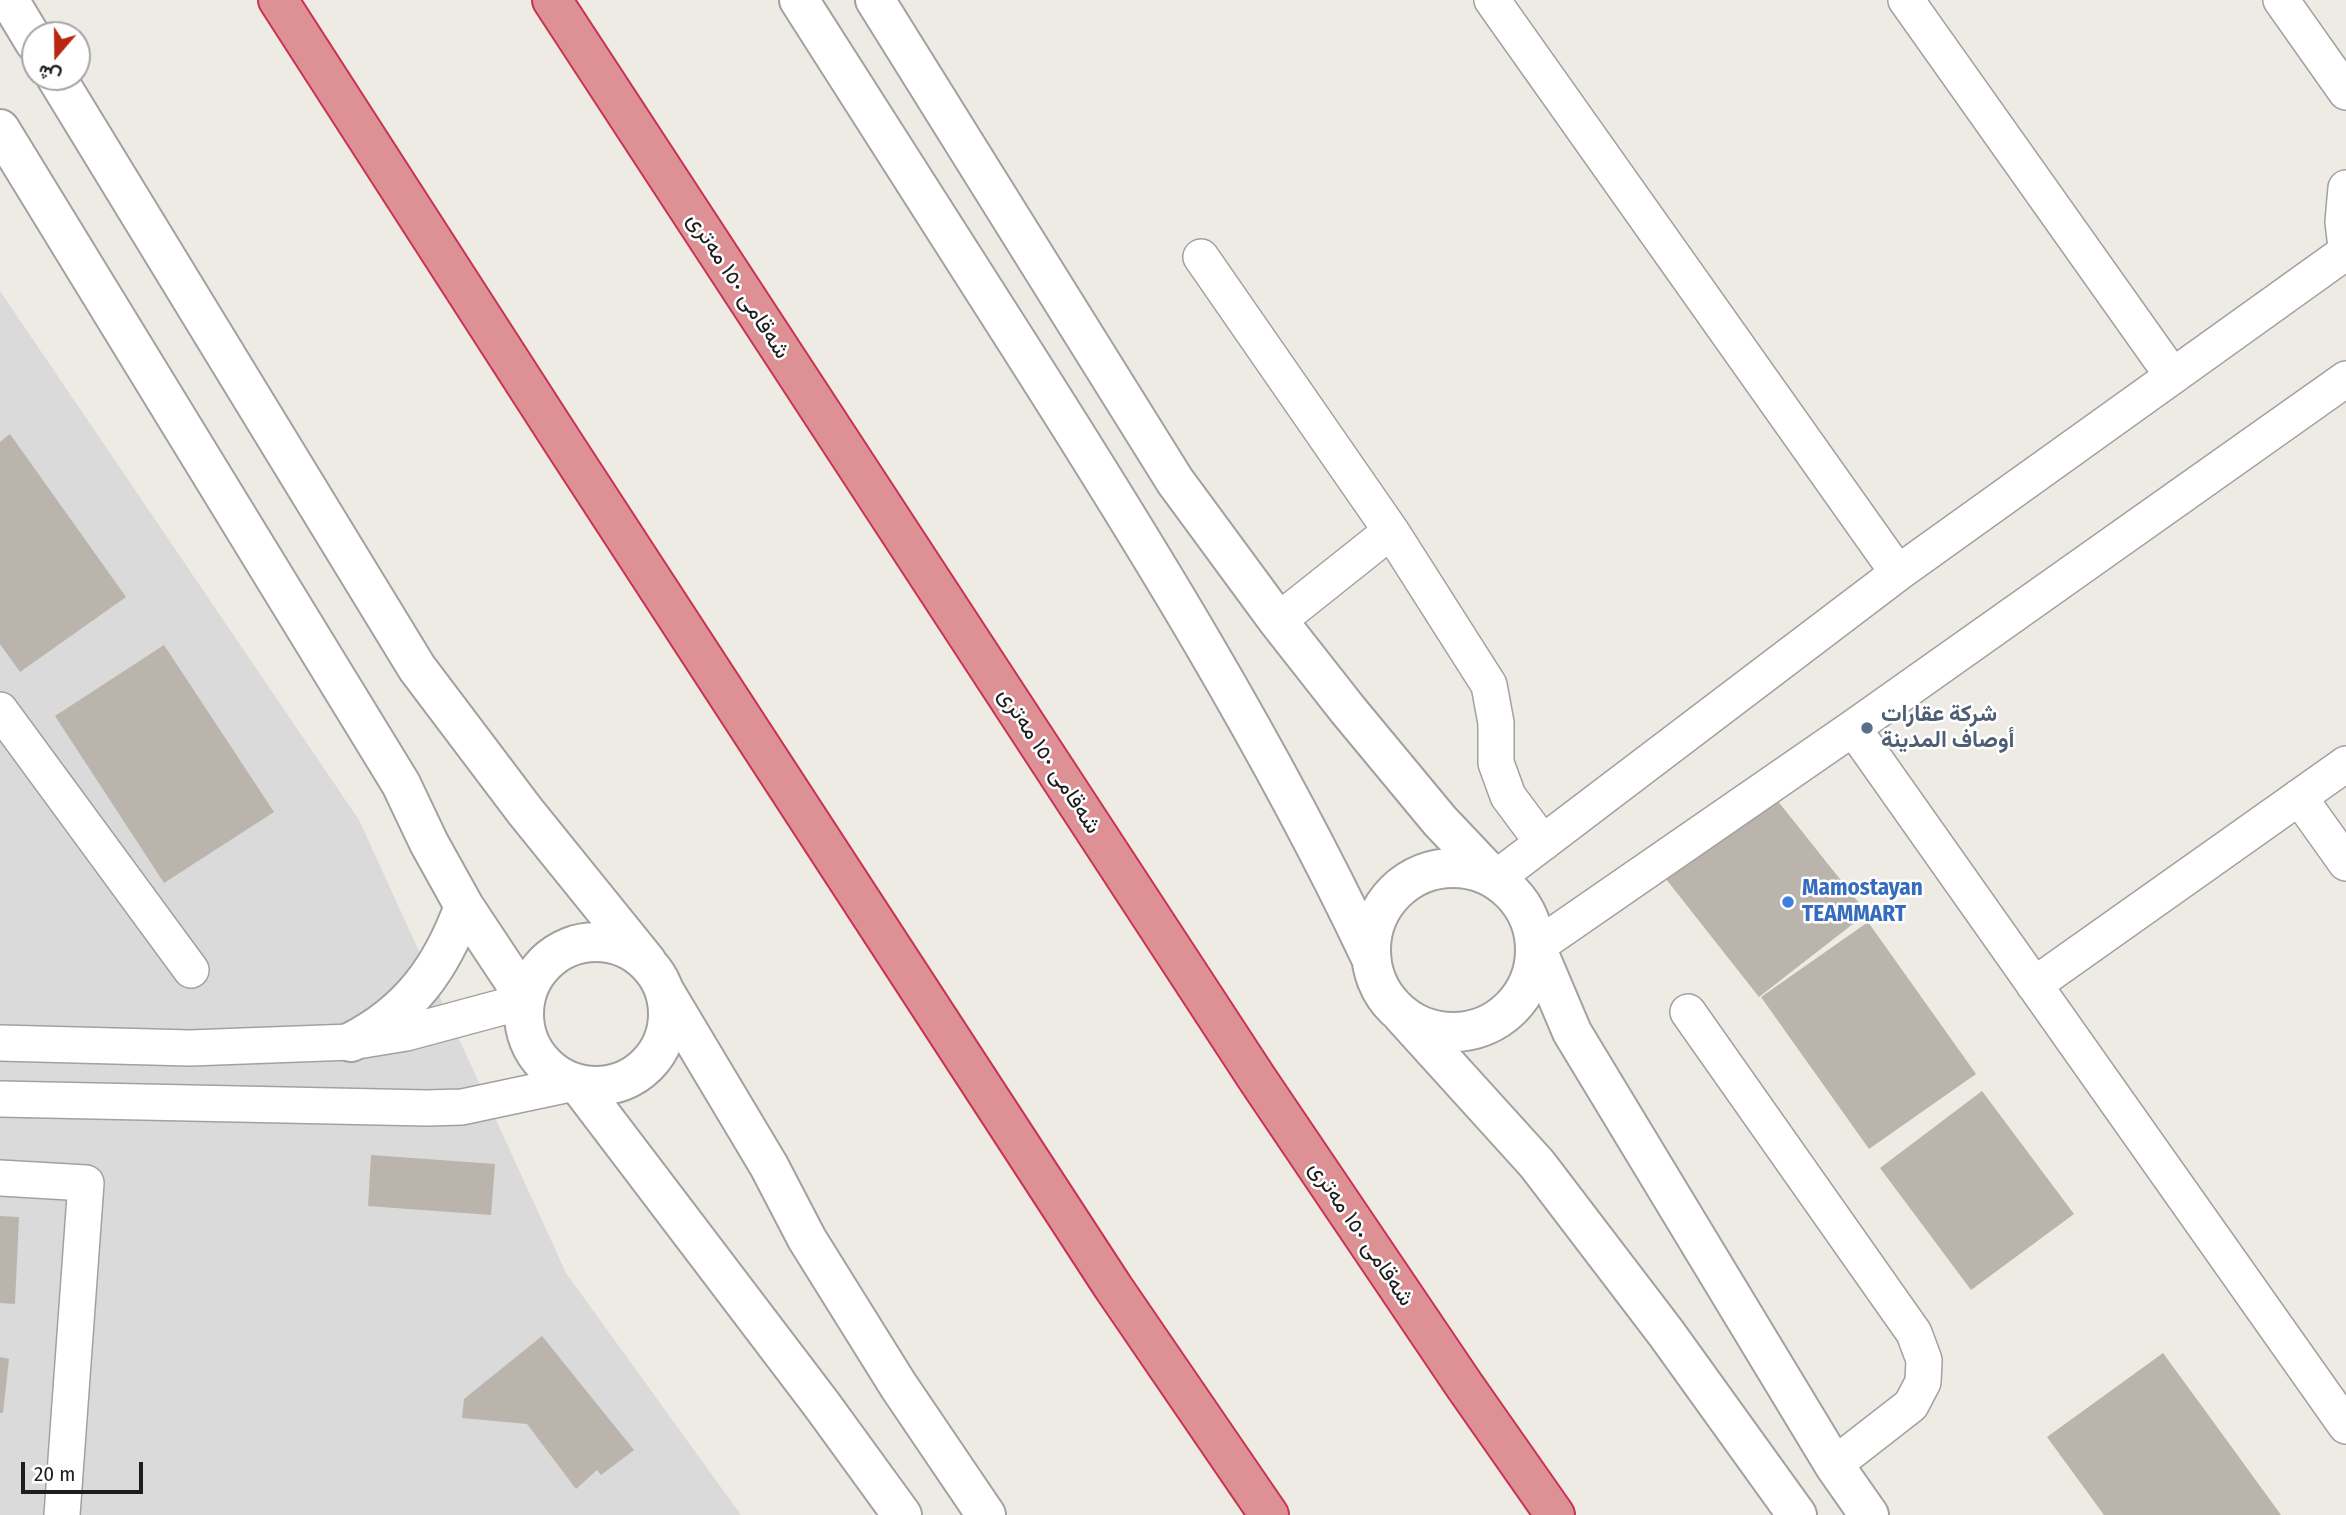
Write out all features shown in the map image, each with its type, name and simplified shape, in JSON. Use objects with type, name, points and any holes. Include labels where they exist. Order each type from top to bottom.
[{"type":"highway","points":[[278,0],[558,436],[1106,1276],[1269,1515]]},
{"type":"highway","name":"شەقامی ١٥٠ مەتری","points":[[552,0],[1258,1080],[1555,1515]]},
{"type":"street","points":[[9,0],[22,21]]},
{"type":"street","points":[[799,0],[1127,515],[1250,723],[1337,885],[1370,956],[1375,978],[1386,999],[1537,1164],[1666,1333],[1797,1515]]},
{"type":"street","points":[[875,0],[1175,481],[1278,621],[1440,821],[1495,879],[1512,892],[1524,908],[1532,926],[1536,947],[1572,1031],[1834,1465],[1869,1515]]},
{"type":"street","points":[[1492,0],[1898,573]]},
{"type":"street","points":[[1906,0],[2172,375]]},
{"type":"street","points":[[2281,0],[2346,92]]},
{"type":"street","points":[[65,91],[417,667],[525,811],[656,977],[769,1166],[814,1250],[898,1385],[986,1515]]},
{"type":"street","points":[[5,149],[401,784],[429,843],[464,906],[525,1000]]},
{"type":"street","points":[[1495,879],[1898,573],[2346,249],[2343,222],[2346,188]]},
{"type":"street","points":[[1201,257],[1391,531],[1489,685],[1496,723],[1496,763],[1508,796],[1543,843]]},
{"type":"street","points":[[1402,1015],[1425,1028],[1452,1032],[1478,1028],[1502,1016],[1521,997],[1532,973],[1536,947],[1853,728],[2346,379]]},
{"type":"street","points":[[1278,621],[1391,531]]},
{"type":"street","points":[[0,710],[191,970]]},
{"type":"street","points":[[1853,728],[2346,1426]]},
{"type":"street","points":[[2034,985],[2346,764]]},
{"type":"street","points":[[2299,797],[2346,863]]},
{"type":"street","points":[[1370,956],[1373,931],[1382,907],[1399,887],[1421,874],[1446,868],[1471,869],[1495,879]]},
{"type":"street","points":[[352,1042],[377,1029],[430,976],[447,949],[464,906]]},
{"type":"street","points":[[586,942],[608,943],[629,949],[656,977],[668,1014],[665,1035],[656,1055],[641,1070],[622,1082],[600,1086],[577,1083],[556,1074],[541,1060],[530,1042],[524,1022],[525,1000],[533,977],[547,961],[565,948],[586,942]]},
{"type":"street","points":[[0,1043],[190,1048],[352,1042],[406,1033],[525,1000]]},
{"type":"street","points":[[1688,1012],[1914,1334],[1924,1360],[1923,1382],[1911,1405],[1834,1465]]},
{"type":"street","points":[[0,1099],[427,1108],[462,1107],[577,1083]]},
{"type":"street","points":[[577,1083],[822,1405],[902,1515]]},
{"type":"street","points":[[0,1178],[86,1183],[62,1515]]},
{"type":"shaded area","points":[[0,291],[359,820],[566,1273],[741,1515],[0,1515]]},
{"type":"building","points":[[10,434],[126,597],[20,672],[0,644],[0,442]]},
{"type":"building","points":[[164,645],[274,812],[164,883],[55,716]]},
{"type":"building","points":[[1769,790],[1867,913],[1759,997],[1662,874]]},
{"type":"building","points":[[1868,922],[1976,1074],[1869,1149],[1761,997]]},
{"type":"building","points":[[1982,1091],[2074,1214],[1971,1290],[1880,1168]]},
{"type":"building","points":[[371,1155],[495,1164],[491,1215],[368,1206]]},
{"type":"building","points":[[0,1216],[19,1217],[15,1304],[0,1303]]},
{"type":"building","points":[[542,1336],[634,1450],[601,1475],[597,1470],[576,1489],[527,1424],[462,1418],[464,1399]]},
{"type":"building","points":[[2163,1353],[2281,1515],[2104,1515],[2047,1437]]},
{"type":"building","points":[[0,1357],[9,1359],[3,1413],[0,1413]]},
{"type":"place","name":"شركة عقارات أوصاف المدينة","points":[[1867,728]]},
{"type":"place","name":"Mamostayan TEAMMART","points":[[1788,902]]}]
